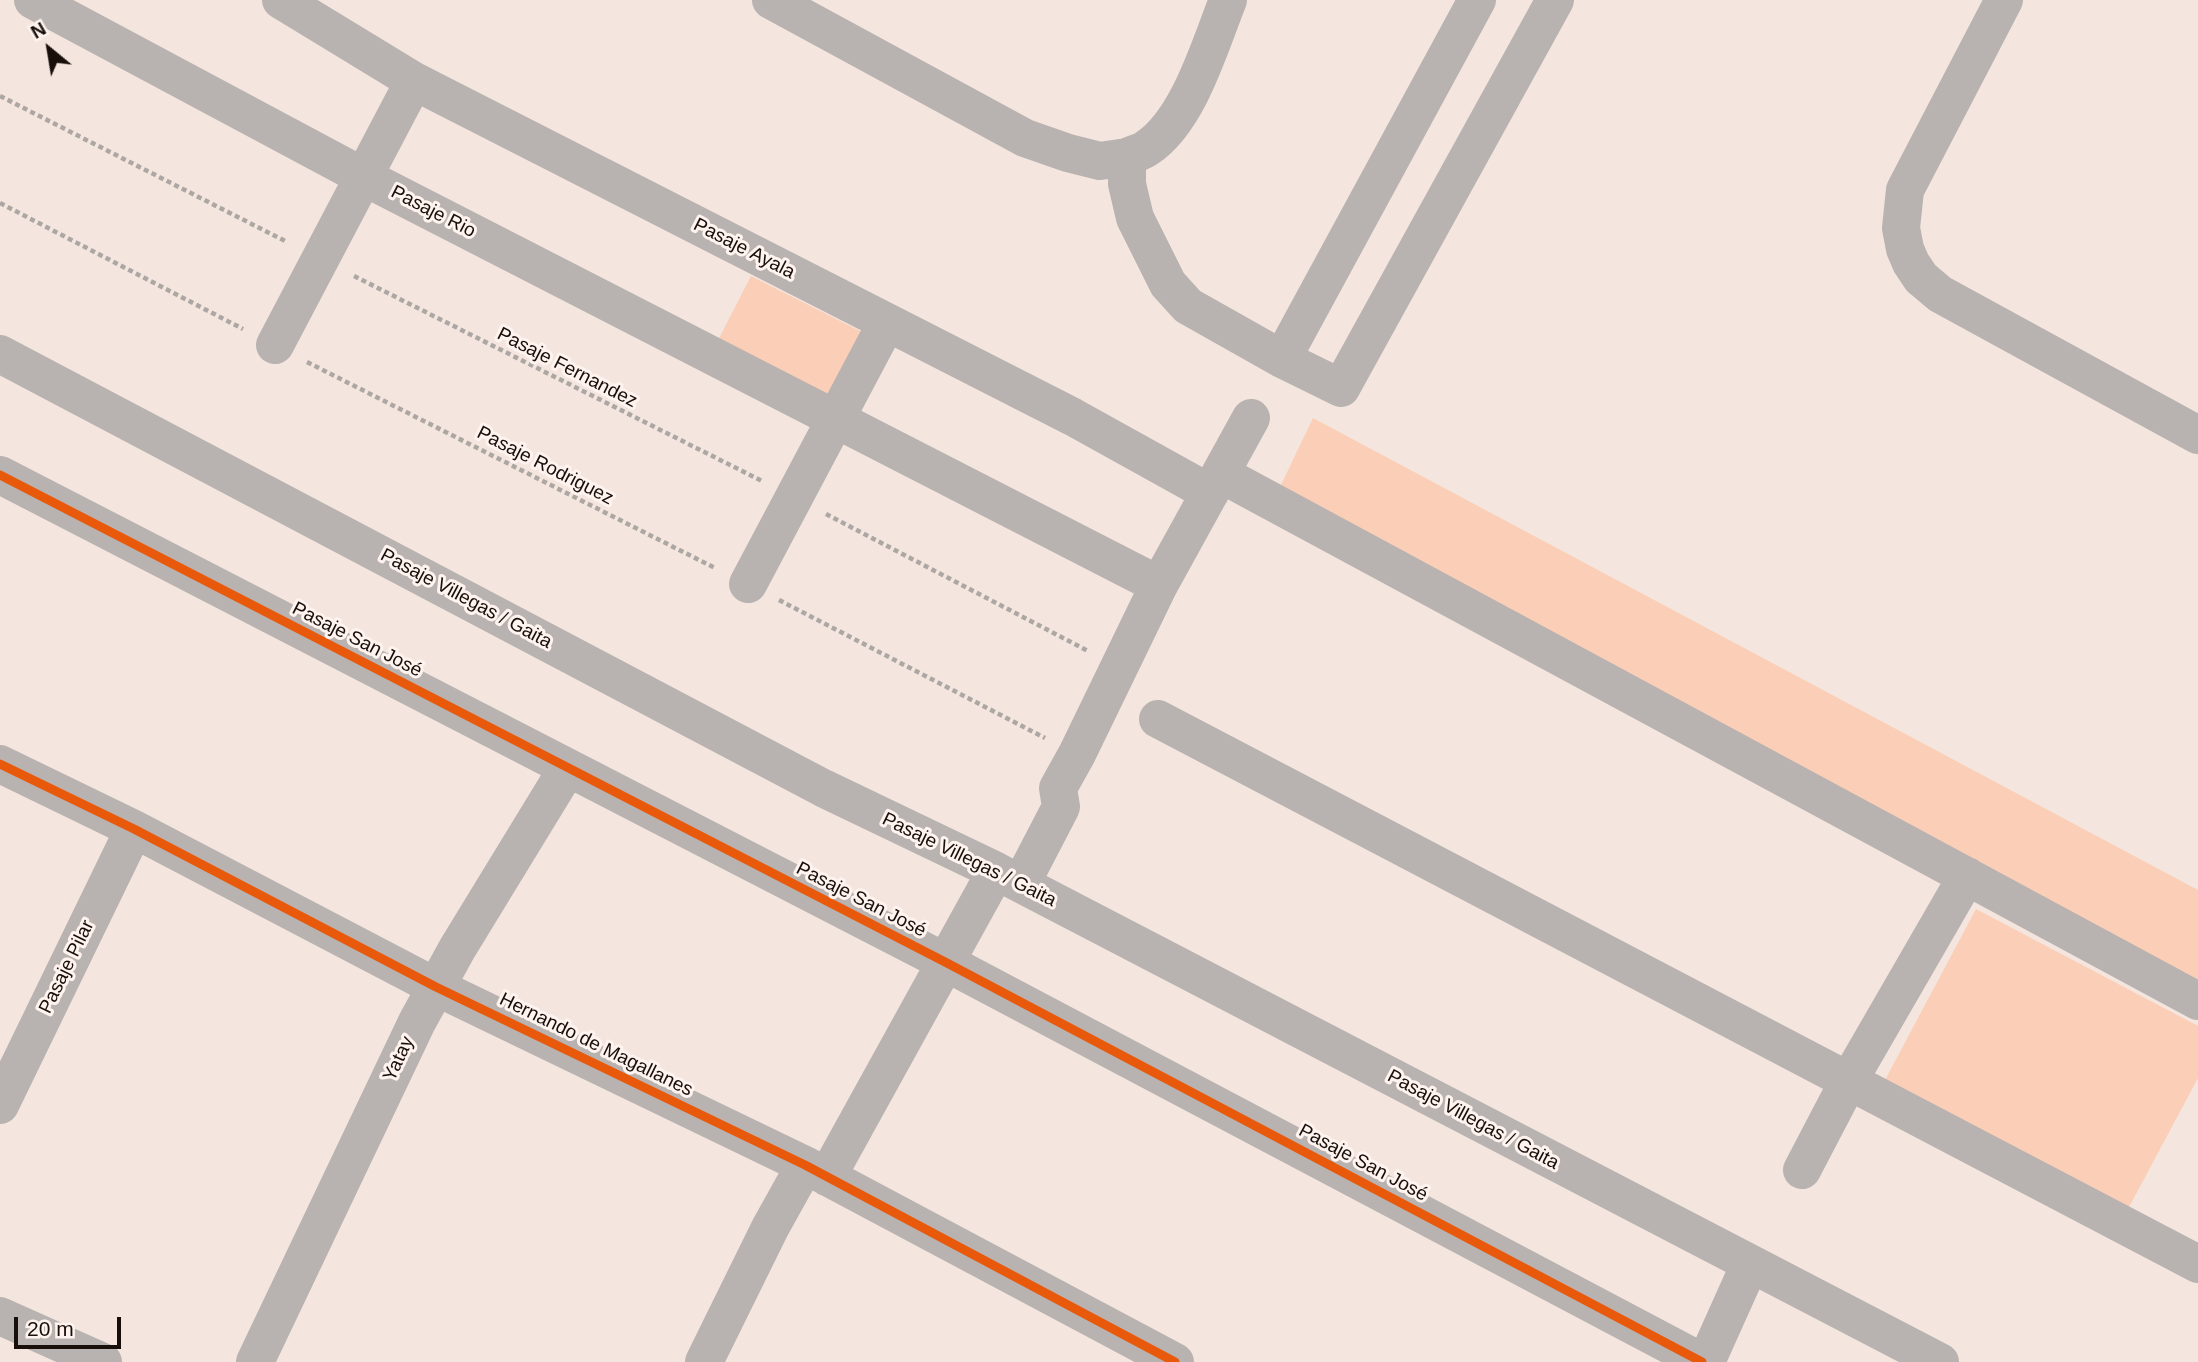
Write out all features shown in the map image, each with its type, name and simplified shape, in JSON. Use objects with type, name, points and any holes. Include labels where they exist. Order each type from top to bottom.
[{"type":"street","name":"Pasaje Rio","points":[[33,0],[365,177],[1159,584]]},
{"type":"street","name":"Pasaje Ayala","points":[[281,0],[414,81],[1073,416],[1214,484],[1232,480],[2198,1001]]},
{"type":"street","points":[[771,0],[1025,138],[1100,161],[1127,157],[1147,148],[1172,122],[1188,98],[1228,0]]},
{"type":"street","points":[[1282,359],[1477,0]]},
{"type":"street","points":[[1127,157],[1127,184],[1135,218],[1168,284],[1188,306],[1282,359],[1341,388],[1555,0]]},
{"type":"street","points":[[1997,3],[1905,190],[1901,228],[1911,263],[1921,278],[1940,294],[2198,435]]},
{"type":"street","points":[[275,345],[414,81]]},
{"type":"street","points":[[748,584],[887,322]]},
{"type":"street","name":"Pasaje Villegas / Gaita","points":[[0,354],[823,788],[1009,878],[1940,1362]]},
{"type":"street","points":[[704,1362],[770,1228],[816,1171],[947,963],[1061,807],[1058,788],[1159,584],[1251,418]]},
{"type":"street","name":"Pasaje San José","points":[[0,475],[947,963],[1704,1362]]},
{"type":"street","points":[[1158,719],[2198,1264]]},
{"type":"street","name":"Hernando de Magallanes","points":[[0,764],[134,829],[436,987],[816,1171],[1175,1362]]},
{"type":"street","name":"Yatay","points":[[255,1362],[436,987],[567,769]]},
{"type":"street","name":"Pasaje Pilar","points":[[0,1105],[134,829]]},
{"type":"street","points":[[1802,1170],[1848,1082],[1967,876]]},
{"type":"street","points":[[1704,1362],[1749,1264]]},
{"type":"street","points":[[0,1316],[103,1362]]},
{"type":"shaded area","points":[[751,276],[862,332],[826,402],[715,346]]},
{"type":"shaded area","points":[[1313,418],[2198,890],[2198,982],[1279,489]]},
{"type":"shaded area","points":[[1976,909],[2198,1026],[2198,1078],[2128,1209],[1885,1080]]},
{"type":"cycle path","points":[[0,475],[947,963],[1702,1362]]},
{"type":"cycle path","points":[[0,764],[134,829],[436,987],[805,1165],[1175,1362]]}]
